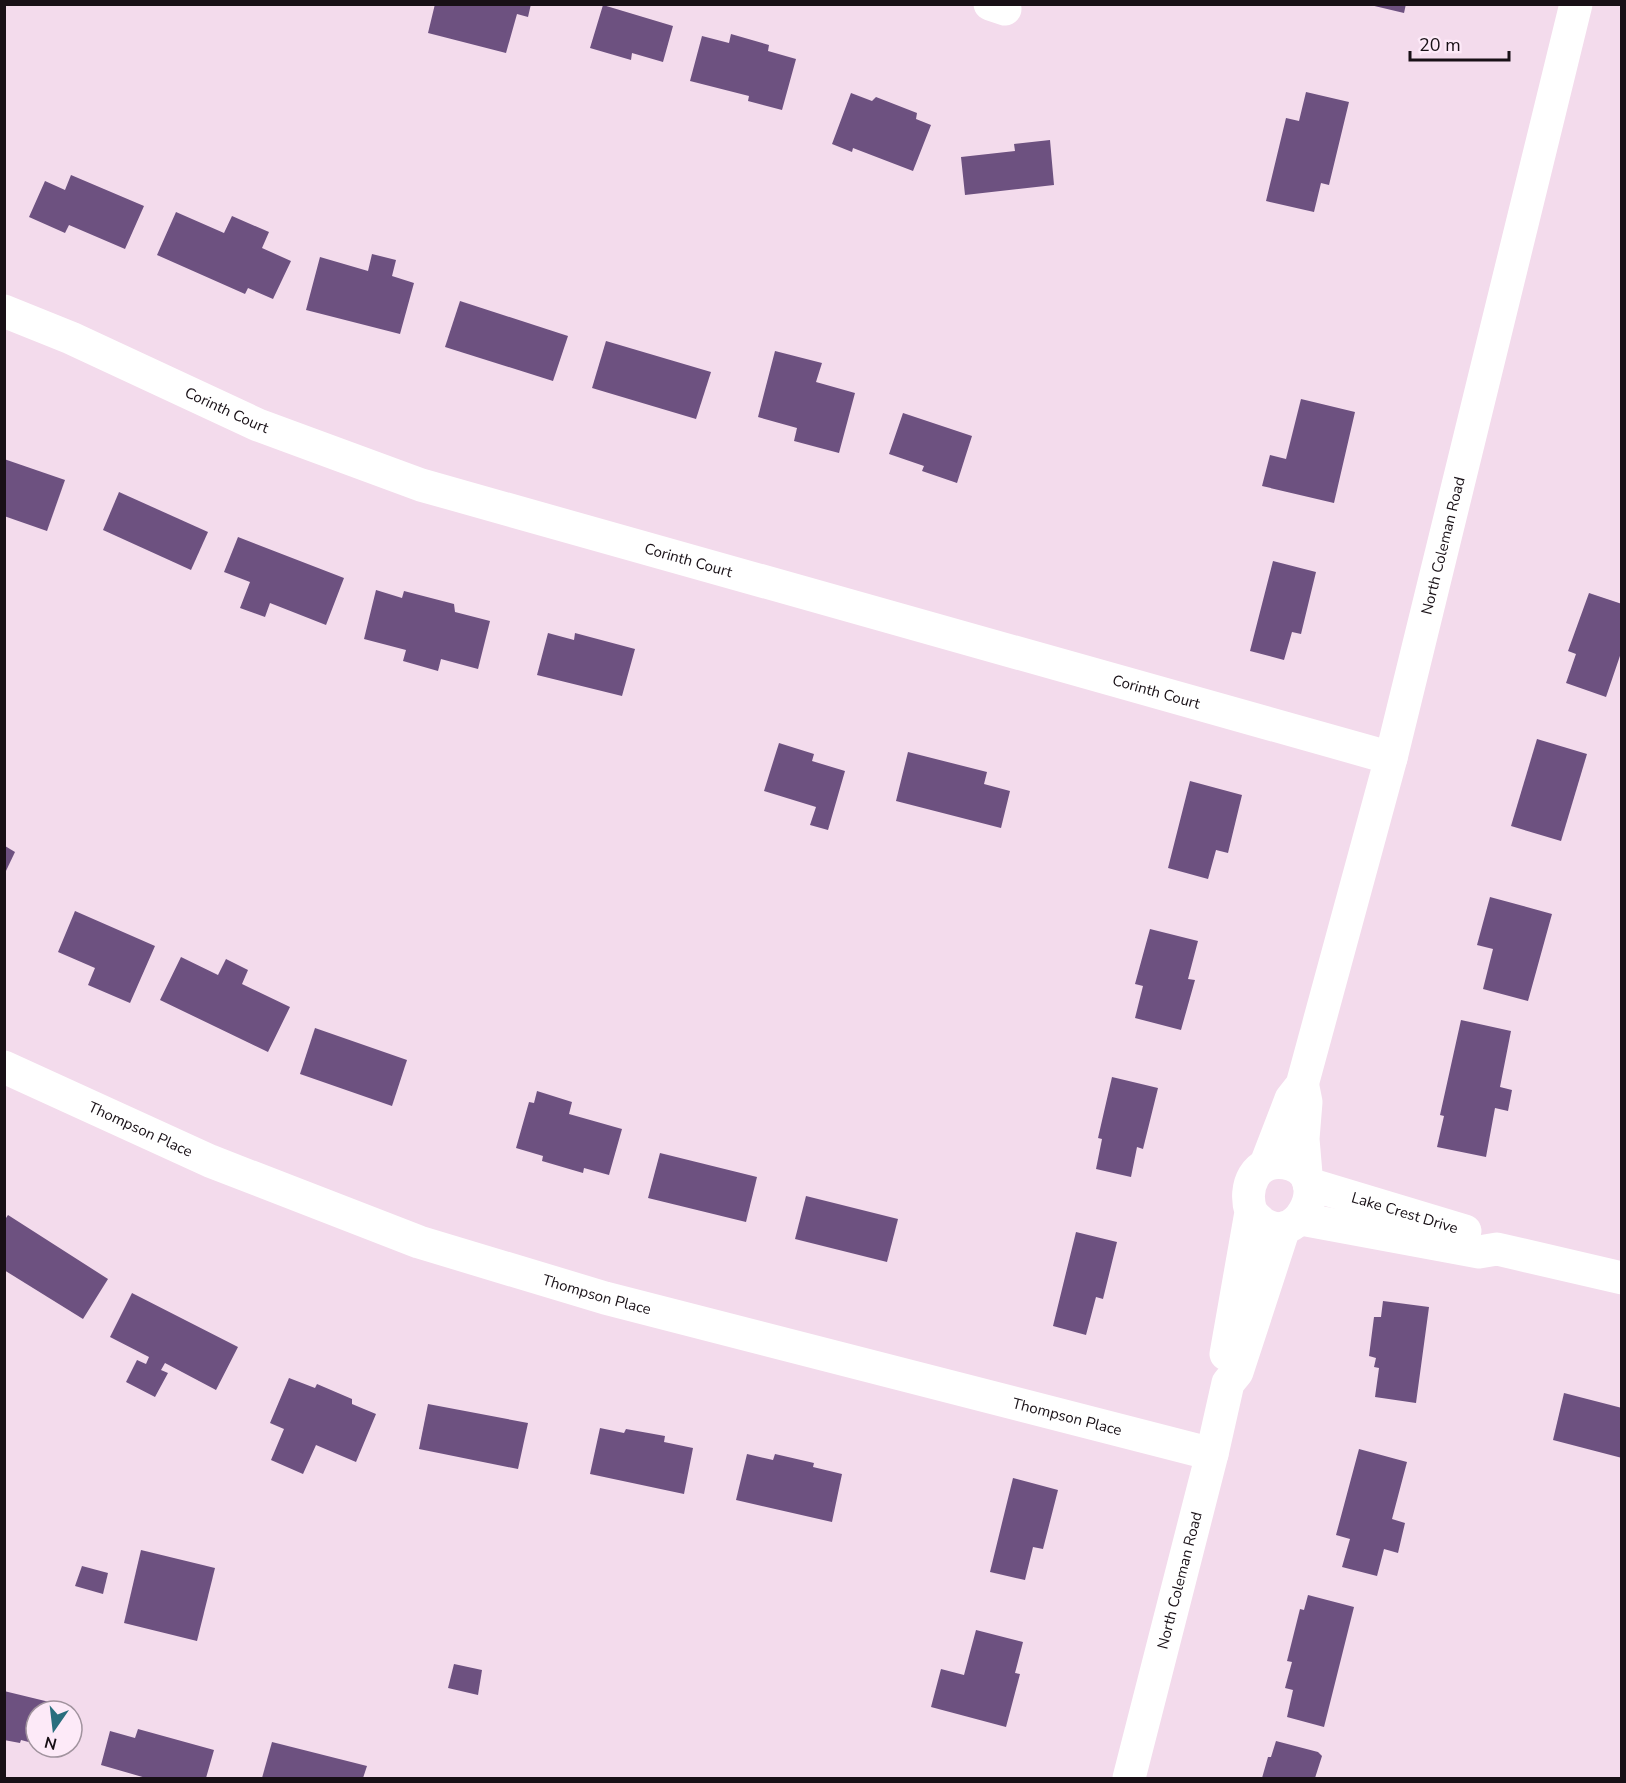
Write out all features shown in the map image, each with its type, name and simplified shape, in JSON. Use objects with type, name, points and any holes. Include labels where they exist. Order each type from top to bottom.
[{"type":"street","name":"North Coleman Road","points":[[1266,1164],[1291,1099],[1302,1085],[1391,758],[1576,4]]},
{"type":"street","name":"Corinth Court","points":[[4,311],[71,338],[258,425],[421,485],[1391,758]]},
{"type":"street","name":"Thompson Place","points":[[4,1066],[210,1161],[418,1242],[605,1298],[1212,1454]]},
{"type":"street","name":"North Coleman Road","points":[[1302,1085],[1306,1102],[1303,1139],[1308,1179]]},
{"type":"street","points":[[1287,1163],[1298,1167],[1308,1179],[1310,1195],[1307,1208],[1292,1223],[1269,1227],[1258,1221],[1251,1212],[1247,1199],[1250,1183],[1257,1171],[1266,1164],[1287,1163]]},
{"type":"street","name":"Lake Crest Drive","points":[[1308,1179],[1482,1236],[1497,1249]]},
{"type":"street","name":"North Coleman Road","points":[[1228,1383],[1223,1369],[1251,1212]]},
{"type":"street","name":"North Coleman Road","points":[[1129,1779],[1228,1383],[1237,1372],[1292,1223]]},
{"type":"street","name":"Lake Crest Drive","points":[[1292,1223],[1479,1252],[1497,1249],[1622,1278]]},
{"type":"building","points":[[435,4],[531,4],[528,17],[517,14],[506,53],[428,33]]},
{"type":"building","points":[[1366,4],[1406,4],[1404,13]]},
{"type":"building","points":[[603,5],[673,26],[663,62],[632,53],[631,60],[590,48]]},
{"type":"building","points":[[731,34],[769,45],[768,51],[796,59],[782,110],[748,101],[749,96],[690,81],[702,36],[729,43]]},
{"type":"building","points":[[1306,92],[1349,102],[1329,185],[1321,183],[1314,212],[1266,201],[1286,118],[1299,121]]},
{"type":"building","points":[[851,93],[872,101],[876,97],[917,113],[916,119],[931,125],[913,171],[853,148],[852,152],[832,144]]},
{"type":"building","points":[[1050,140],[1054,185],[965,195],[961,157],[1015,151],[1014,144]]},
{"type":"building","points":[[71,175],[144,206],[125,249],[69,225],[65,233],[29,217],[45,181],[65,190]]},
{"type":"building","points":[[176,212],[224,233],[232,216],[269,232],[262,248],[291,261],[273,299],[248,288],[245,294],[157,255]]},
{"type":"building","points":[[372,254],[396,260],[392,276],[414,283],[400,334],[306,310],[320,257],[368,271]]},
{"type":"building","points":[[460,301],[568,336],[553,381],[445,347]]},
{"type":"building","points":[[606,341],[711,372],[696,419],[592,388]]},
{"type":"building","points":[[775,351],[822,363],[816,382],[855,393],[839,453],[794,441],[797,428],[758,417]]},
{"type":"building","points":[[1301,399],[1355,412],[1334,503],[1262,486],[1270,455],[1286,459]]},
{"type":"building","points":[[903,413],[972,436],[957,483],[922,471],[924,466],[889,454]]},
{"type":"building","points":[[4,459],[65,480],[47,531],[4,516]]},
{"type":"building","points":[[119,492],[208,532],[191,570],[103,530]]},
{"type":"building","points":[[238,537],[344,578],[326,625],[270,603],[265,617],[240,608],[250,582],[224,572]]},
{"type":"building","points":[[1273,561],[1316,572],[1301,634],[1292,632],[1284,660],[1250,651]]},
{"type":"building","points":[[376,590],[402,598],[404,591],[454,604],[455,612],[490,621],[478,669],[441,659],[438,671],[403,661],[406,650],[364,639]]},
{"type":"building","points":[[1589,593],[1622,604],[1622,650],[1606,697],[1566,683],[1576,654],[1568,651]]},
{"type":"building","points":[[548,633],[574,640],[575,633],[635,649],[622,696],[537,675]]},
{"type":"building","points":[[1537,739],[1587,754],[1561,841],[1511,826]]},
{"type":"building","points":[[779,743],[814,754],[812,761],[845,771],[828,830],[810,825],[816,807],[764,791]]},
{"type":"building","points":[[908,752],[987,772],[984,784],[1010,791],[1001,828],[896,801]]},
{"type":"building","points":[[1190,781],[1242,795],[1228,853],[1216,850],[1208,879],[1168,868]]},
{"type":"building","points":[[5,846],[15,852],[5,873]]},
{"type":"building","points":[[1490,897],[1552,914],[1528,1001],[1483,989],[1493,949],[1477,945]]},
{"type":"building","points":[[75,911],[155,946],[130,1003],[88,985],[95,968],[58,952]]},
{"type":"building","points":[[1150,929],[1198,941],[1188,979],[1195,980],[1181,1030],[1135,1018],[1143,986],[1135,984]]},
{"type":"building","points":[[181,957],[218,975],[226,959],[248,970],[242,984],[290,1007],[268,1052],[160,1000]]},
{"type":"building","points":[[1461,1020],[1511,1031],[1500,1087],[1512,1090],[1508,1111],[1495,1108],[1486,1157],[1437,1147],[1444,1116],[1440,1115]]},
{"type":"building","points":[[315,1028],[407,1060],[392,1106],[300,1074]]},
{"type":"building","points":[[1112,1077],[1158,1088],[1143,1149],[1137,1147],[1131,1177],[1096,1169],[1102,1139],[1098,1138]]},
{"type":"building","points":[[537,1091],[572,1102],[569,1114],[622,1129],[609,1175],[584,1168],[583,1173],[542,1161],[543,1156],[516,1148],[529,1102],[534,1103]]},
{"type":"building","points":[[660,1153],[757,1177],[746,1222],[648,1198]]},
{"type":"building","points":[[806,1196],[898,1219],[887,1262],[795,1239]]},
{"type":"building","points":[[8,1215],[108,1279],[83,1319],[4,1270],[4,1221]]},
{"type":"building","points":[[1076,1232],[1117,1242],[1103,1299],[1096,1297],[1086,1335],[1053,1326]]},
{"type":"building","points":[[132,1293],[238,1347],[216,1390],[165,1363],[161,1370],[168,1373],[155,1397],[126,1382],[137,1360],[146,1364],[149,1357],[110,1337]]},
{"type":"building","points":[[1383,1301],[1429,1307],[1416,1403],[1375,1397],[1379,1368],[1374,1367],[1376,1358],[1369,1356],[1374,1317],[1381,1317]]},
{"type":"building","points":[[289,1378],[315,1388],[317,1384],[352,1399],[352,1404],[376,1414],[356,1462],[316,1445],[303,1474],[271,1460],[284,1429],[270,1423]]},
{"type":"building","points":[[1564,1393],[1622,1408],[1622,1458],[1553,1440]]},
{"type":"building","points":[[428,1404],[528,1423],[518,1469],[419,1449]]},
{"type":"building","points":[[600,1428],[624,1433],[626,1429],[665,1436],[664,1442],[693,1448],[684,1494],[590,1474]]},
{"type":"building","points":[[1359,1449],[1407,1462],[1392,1519],[1405,1523],[1398,1553],[1384,1549],[1377,1576],[1342,1567],[1350,1539],[1336,1535]]},
{"type":"building","points":[[747,1454],[773,1460],[775,1454],[814,1463],[813,1467],[842,1474],[832,1522],[736,1500]]},
{"type":"building","points":[[1013,1478],[1058,1490],[1043,1549],[1033,1547],[1025,1580],[990,1572]]},
{"type":"building","points":[[141,1550],[215,1568],[197,1641],[124,1623]]},
{"type":"building","points":[[82,1566],[108,1573],[103,1594],[75,1586]]},
{"type":"building","points":[[1308,1595],[1354,1607],[1324,1727],[1287,1717],[1293,1690],[1285,1688],[1292,1662],[1287,1661],[1300,1609],[1304,1610]]},
{"type":"building","points":[[976,1630],[1023,1642],[1015,1673],[1020,1674],[1006,1727],[931,1707],[941,1669],[964,1675]]},
{"type":"building","points":[[454,1664],[482,1670],[478,1695],[448,1688]]},
{"type":"building","points":[[4,1691],[37,1699],[24,1699],[24,1741],[21,1740],[20,1743],[4,1740]]},
{"type":"building","points":[[138,1729],[214,1750],[206,1778],[146,1778],[101,1765],[110,1731],[135,1738]]},
{"type":"building","points":[[1276,1741],[1318,1752],[1322,1756],[1315,1778],[1262,1778],[1268,1757],[1271,1757]]},
{"type":"building","points":[[272,1742],[367,1766],[363,1778],[262,1778]]}]
